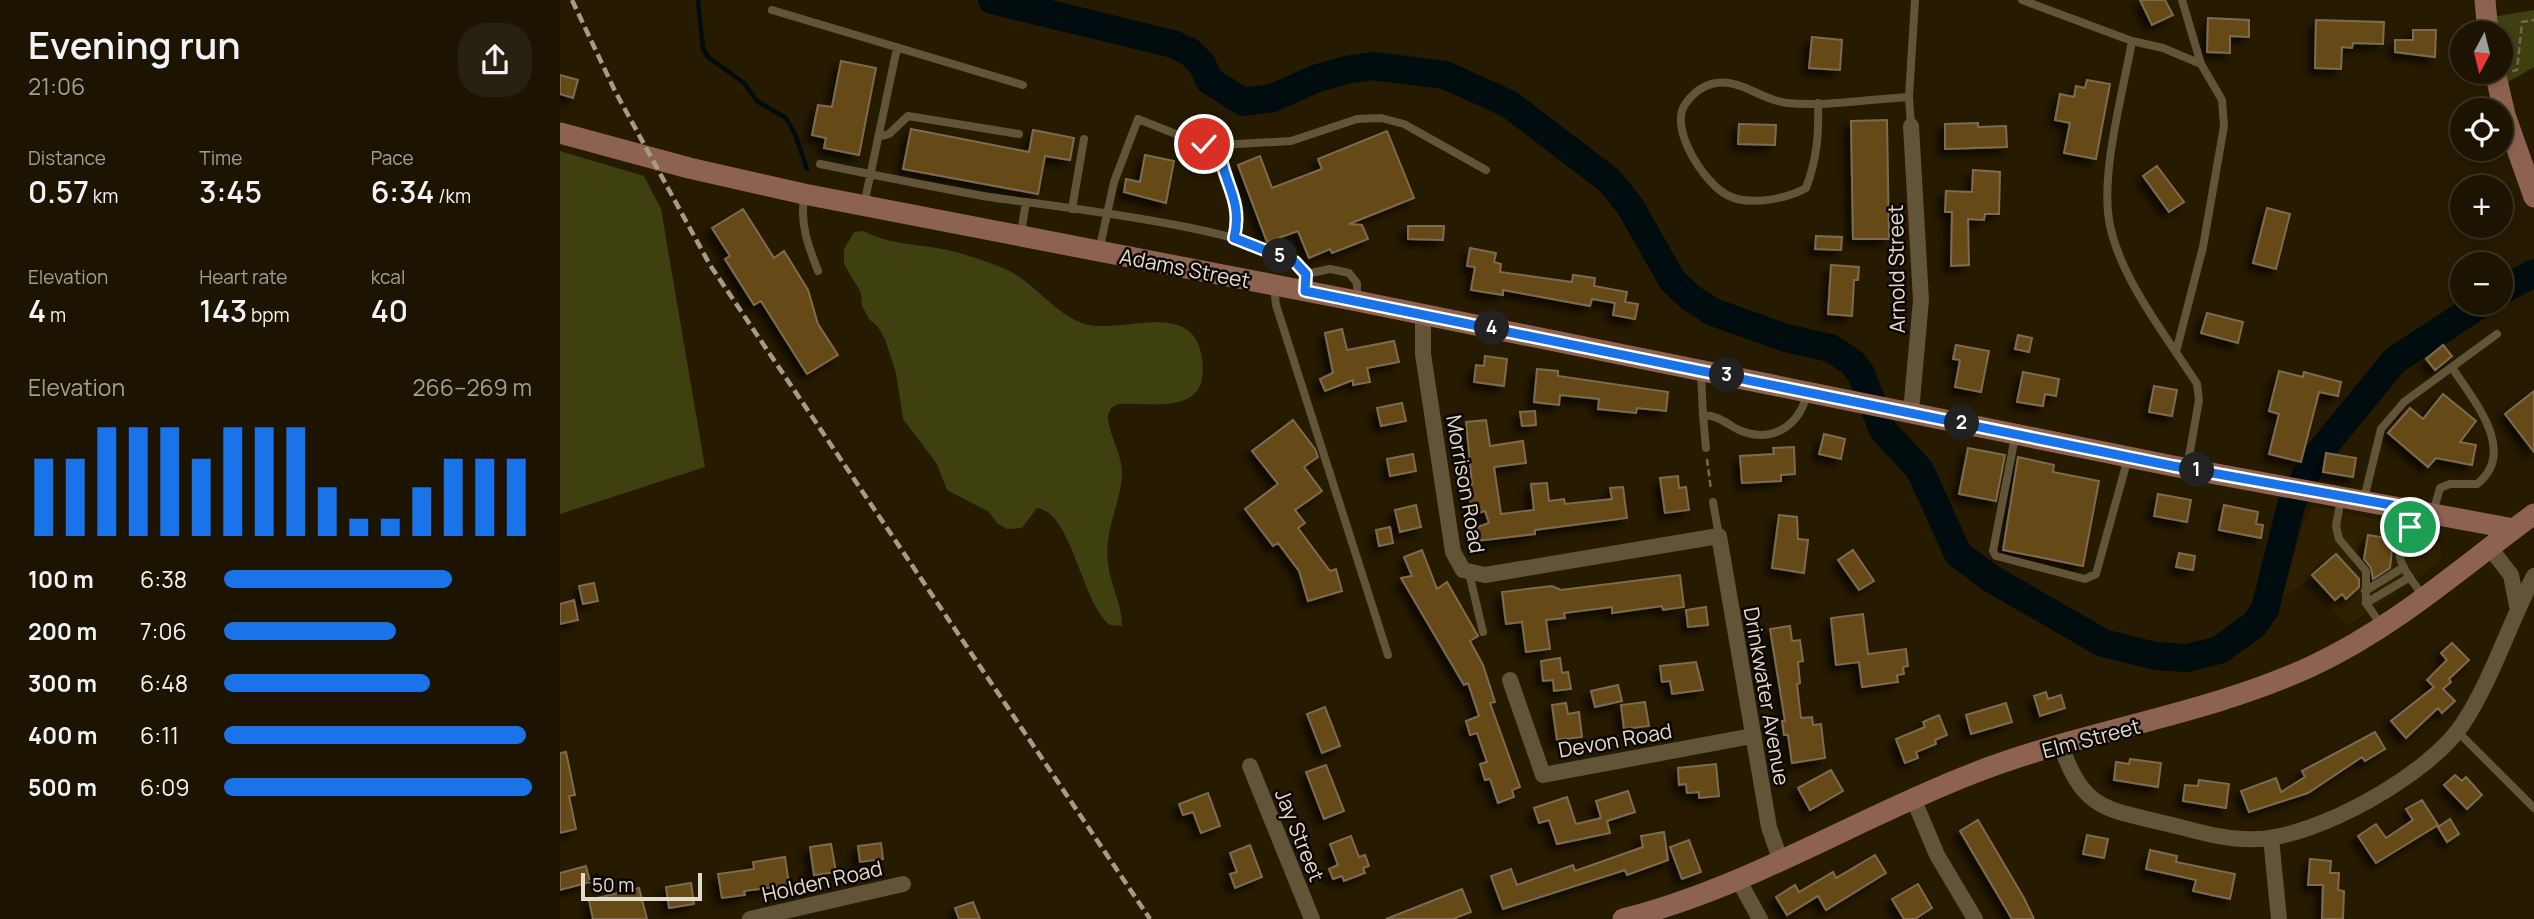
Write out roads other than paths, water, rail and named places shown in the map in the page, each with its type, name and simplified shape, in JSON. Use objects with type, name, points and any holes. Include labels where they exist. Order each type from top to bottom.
[{"type":"street","points":[[2485,0],[2487,21]]},
{"type":"street","points":[[2497,84],[2505,115],[2534,197]]},
{"type":"street","name":"Arnold Street","points":[[1911,126],[1922,286],[1911,412]]},
{"type":"street","name":"Adams Street","points":[[560,133],[717,175],[804,194],[1275,285],[1306,283],[1357,301],[2129,457],[2524,530]]},
{"type":"street","name":"Morrison Road","points":[[1423,314],[1423,354],[1453,552],[1458,565],[1469,573],[1485,575],[1719,536]]},
{"type":"street","name":"Elm Street","points":[[1623,919],[1684,902],[1739,881],[1913,798],[1990,767],[2245,693],[2312,666],[2382,626],[2490,548],[2524,530],[2534,514]]},
{"type":"street","name":"Drinkwater Avenue","points":[[1719,536],[1752,736],[1771,835],[1781,862]]},
{"type":"street","points":[[2490,548],[2511,575],[2516,591],[2517,609]]},
{"type":"street","points":[[2061,746],[2078,786],[2104,806],[2221,836],[2272,838],[2307,830],[2345,813],[2416,769],[2457,731],[2481,690],[2534,576]]},
{"type":"street","name":"Devon Road","points":[[1510,680],[1543,775],[1752,736]]},
{"type":"street","name":"Jay Street","points":[[1250,766],[1312,919]]},
{"type":"street","points":[[1913,798],[1937,855],[1975,919]]},
{"type":"street","points":[[2272,838],[2279,919]]},
{"type":"street","points":[[1739,881],[1760,919]]},
{"type":"street","name":"Holden Road","points":[[750,919],[903,884]]},
{"type":"lane","points":[[1911,126],[1909,97],[1915,0]]},
{"type":"lane","points":[[2022,0],[2132,41],[2163,48],[2201,64]]},
{"type":"lane","points":[[2176,352],[2203,247],[2224,126],[2222,100],[2201,64],[2182,0]]},
{"type":"lane","points":[[772,10],[1023,85]]},
{"type":"lane","points":[[2132,41],[2111,160],[2108,219],[2112,238],[2127,271],[2197,384],[2199,400],[2188,468]]},
{"type":"lane","points":[[864,205],[897,48]]},
{"type":"lane","points":[[1818,103],[1819,136],[1814,168],[1806,188],[1790,197],[1730,197],[1710,183],[1682,138],[1683,106],[1699,88],[1716,83],[1735,83],[1763,97],[1785,103],[1909,97]]},
{"type":"lane","points":[[878,136],[889,134],[908,117],[1019,134]]},
{"type":"lane","points":[[1099,251],[1114,182],[1138,119],[1196,142],[1219,145],[1291,141],[1357,119],[1381,118],[1404,124],[1486,170]]},
{"type":"lane","points":[[1072,209],[1084,139]]},
{"type":"lane","points":[[820,164],[1234,238],[1295,262],[1306,283]]},
{"type":"lane","points":[[804,194],[801,219],[818,271]]},
{"type":"lane","points":[[1021,236],[1026,202]]},
{"type":"lane","points":[[1275,285],[1276,305],[1388,655]]},
{"type":"lane","points":[[2364,499],[2381,429],[2404,402],[2453,369],[2497,334]]},
{"type":"lane","points":[[1701,369],[1706,448]]},
{"type":"lane","points":[[2424,598],[2399,557],[2400,542],[2440,488],[2450,484],[2477,484],[2491,469],[2495,455],[2484,417],[2453,369]]},
{"type":"lane","points":[[1703,415],[1715,417],[1751,434],[1781,432],[1800,414],[1808,391]]},
{"type":"lane","points":[[2016,434],[1993,551],[1996,556],[2085,579],[2096,574],[2129,457]]},
{"type":"lane","points":[[2341,495],[2336,532],[2343,545],[2365,571],[2366,603],[2382,626]]},
{"type":"lane","points":[[1713,502],[1719,536]]},
{"type":"lane","points":[[2365,590],[2404,567]]},
{"type":"lane","points":[[1469,573],[1483,632]]},
{"type":"lane","points":[[2366,603],[2410,577]]},
{"type":"lane","points":[[2457,731],[2534,808]]},
{"type":"waterway","points":[[698,0],[703,49],[708,57],[744,83],[757,101],[786,118],[795,134],[807,169]]},
{"type":"waterway","points":[[992,0],[1173,44],[1190,52],[1202,64],[1209,80],[1243,102],[1273,98],[1315,79],[1373,66],[1445,75],[1509,104],[1610,181],[1630,206],[1672,280],[1691,298],[1713,312],[1786,338],[1830,348],[1852,362],[1861,374],[1883,430],[1920,470],[1958,554],[1992,579],[2103,643],[2155,656],[2187,658],[2219,650],[2254,625],[2265,609],[2291,505],[2314,459],[2395,360],[2464,315]]},
{"type":"waterway","points":[[2513,284],[2534,273]]},
{"type":"railway","points":[[572,0],[615,91],[710,265],[1150,919]]}]
